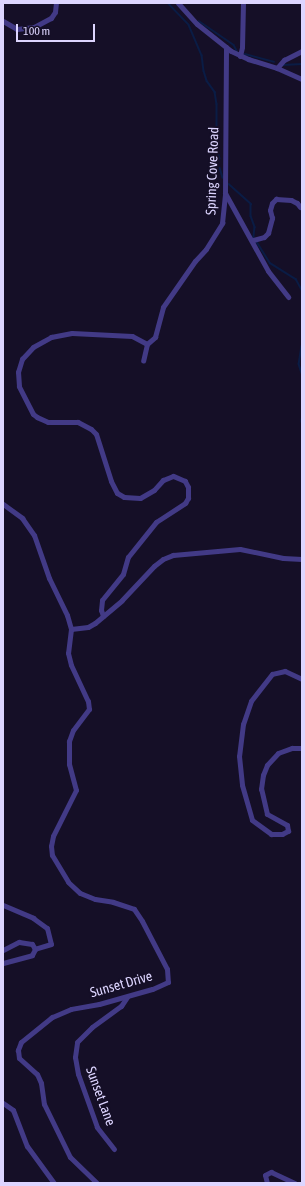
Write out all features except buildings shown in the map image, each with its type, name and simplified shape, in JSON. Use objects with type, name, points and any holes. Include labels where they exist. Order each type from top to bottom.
[{"type":"street","points":[[3,21],[17,29],[34,27],[51,18],[55,12],[56,3]]},
{"type":"street","points":[[178,3],[197,24],[226,48],[240,56],[277,68],[302,79]]},
{"type":"street","points":[[240,56],[242,42],[243,3]]},
{"type":"street","name":"Spring Cove Road","points":[[143,361],[147,344],[155,337],[163,307],[195,261],[206,249],[222,223],[225,193],[226,48]]},
{"type":"street","points":[[277,68],[284,60],[302,52]]},
{"type":"street","points":[[225,193],[268,271],[288,297]]},
{"type":"street","points":[[252,240],[264,237],[268,233],[272,218],[270,210],[272,203],[276,199],[291,200],[297,203],[300,207]]},
{"type":"street","points":[[103,616],[101,610],[102,600],[123,574],[128,557],[156,522],[185,502],[188,498],[188,487],[184,481],[173,476],[167,477],[154,490],[140,498],[124,497],[117,493],[111,481],[96,434],[92,429],[78,422],[48,422],[33,414],[19,386],[18,372],[22,359],[33,347],[60,334],[81,333],[126,335],[139,339],[147,344]]},
{"type":"street","points":[[3,504],[22,518],[34,535],[44,564],[63,604],[71,629],[88,627],[103,616],[122,600],[154,566],[173,554],[240,549],[283,558],[302,559]]},
{"type":"street","name":"Sunset Drive","points":[[71,629],[68,653],[88,701],[89,709],[73,730],[69,741],[69,764],[76,790],[53,836],[51,846],[52,855],[68,882],[80,893],[96,899],[113,902],[134,909],[142,921],[167,969],[168,982],[127,997],[71,1009],[52,1018],[21,1042],[18,1050],[19,1058],[37,1074],[41,1083],[44,1104],[70,1157],[97,1183]]},
{"type":"street","points":[[302,679],[285,671],[272,674],[251,701],[243,724],[239,756],[242,785],[252,820],[271,834],[282,834],[288,831],[287,824],[267,814],[261,789],[263,775],[267,765],[278,753],[292,748],[302,748]]},
{"type":"street","points":[[3,905],[33,918],[47,928],[51,944],[35,949],[32,955],[3,963]]},
{"type":"street","points":[[3,950],[19,942],[32,944],[35,949]]},
{"type":"street","name":"Sunset Lane","points":[[114,1149],[97,1127],[78,1074],[76,1057],[77,1042],[92,1027],[121,1006],[127,997]]},
{"type":"street","points":[[3,1103],[13,1110],[27,1146],[54,1183]]},
{"type":"street","points":[[267,1183],[265,1175],[271,1172],[295,1183]]},
{"type":"waterway","points":[[168,3],[189,25],[202,55],[207,81],[215,92],[217,104],[217,149],[220,159]]},
{"type":"waterway","points":[[199,21],[234,45],[237,51]]},
{"type":"waterway","points":[[245,54],[274,62]]},
{"type":"waterway","points":[[283,65],[302,64]]},
{"type":"waterway","points":[[220,168],[223,178]]},
{"type":"waterway","points":[[229,184],[251,204],[251,216],[255,227],[254,237]]},
{"type":"waterway","points":[[257,242],[270,263],[296,279],[302,290]]},
{"type":"waterway","points":[[302,346],[299,364],[302,373]]}]
